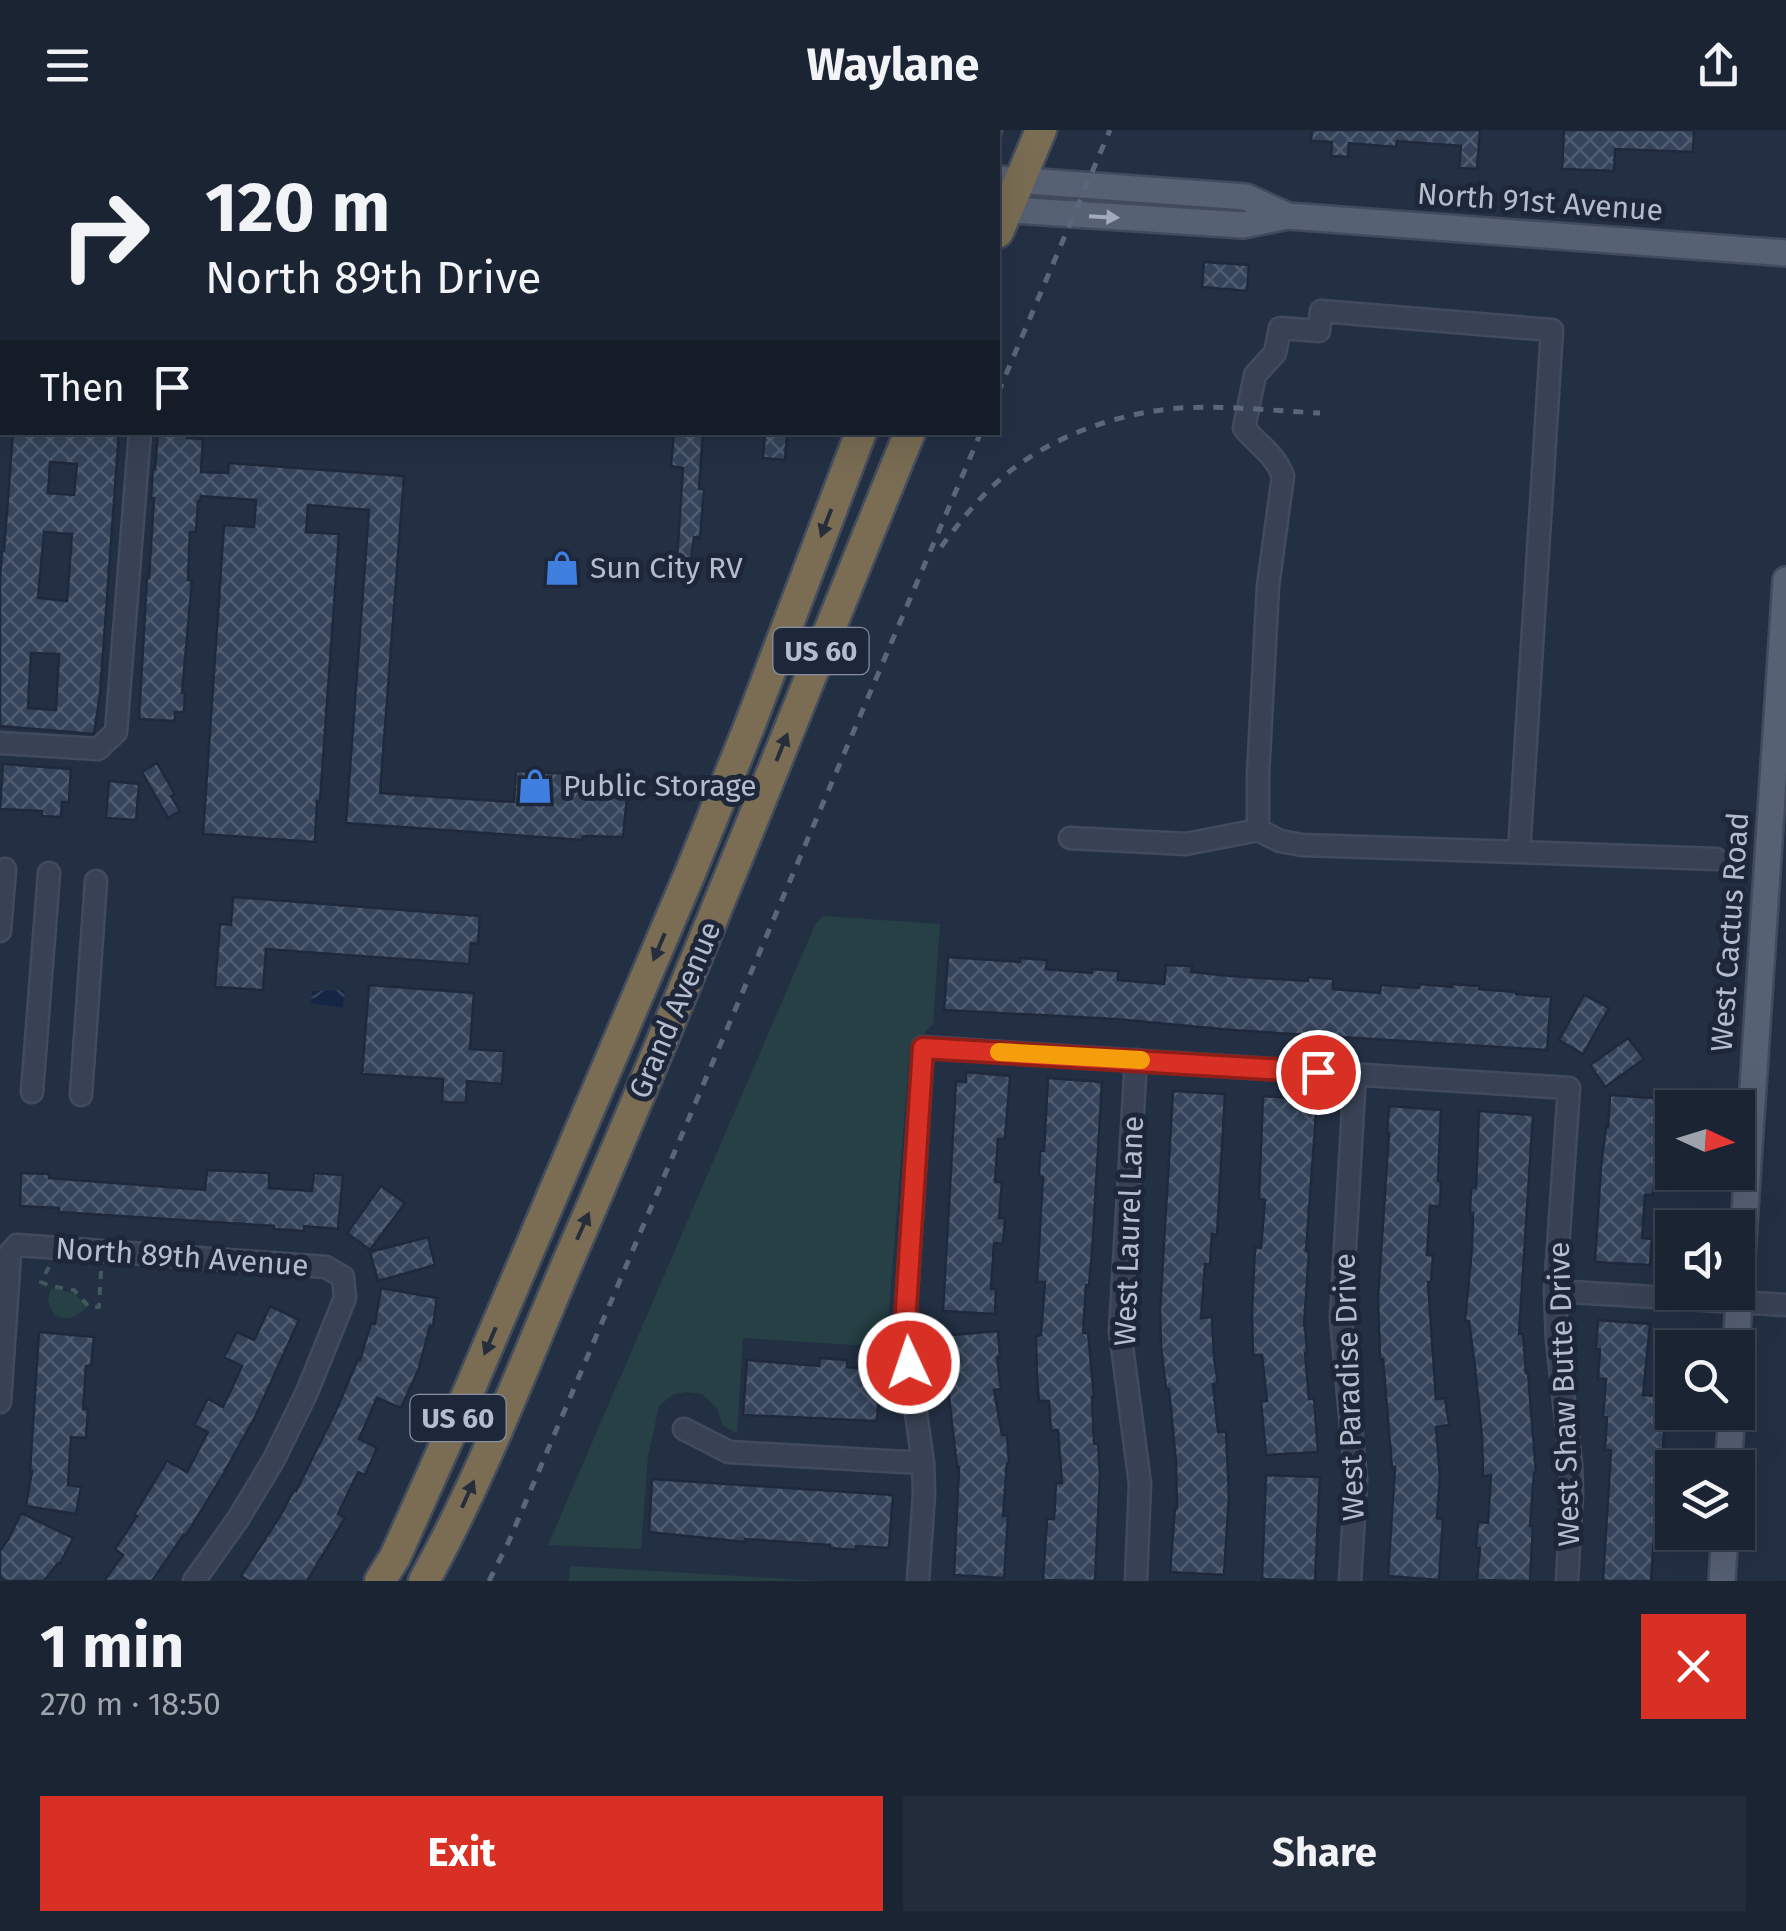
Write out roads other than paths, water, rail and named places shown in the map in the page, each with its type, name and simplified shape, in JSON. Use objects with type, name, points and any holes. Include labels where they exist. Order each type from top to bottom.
[{"type":"highway","points":[[1001,217],[1008,179],[1041,130]]},
{"type":"highway","name":"Grand Avenue","points":[[380,1581],[460,1414],[697,857],[860,435]]},
{"type":"highway","name":"Grand Avenue","points":[[424,1581],[467,1497],[607,1172],[909,435]]},
{"type":"highway","points":[[697,857],[733,870]]},
{"type":"highway","points":[[568,1157],[607,1172]]},
{"type":"main road","name":"North 91st Avenue","points":[[1008,179],[1246,197],[1288,216]]},
{"type":"main road","name":"North 91st Avenue","points":[[1001,217],[1243,225],[1288,216],[1786,252]]},
{"type":"main road","name":"West Cactus Road","points":[[1745,1210],[1786,580]]},
{"type":"main road","points":[[1722,1581],[1723,1550]]},
{"type":"street","points":[[1258,830],[1268,586],[1283,476],[1276,460],[1244,428],[1255,375],[1275,353],[1280,328],[1319,331],[1322,311],[1341,312],[1552,330],[1519,852]]},
{"type":"street","points":[[0,743],[98,750],[116,732],[140,435]]},
{"type":"street","points":[[1070,838],[1186,844],[1258,830],[1280,841],[1302,845],[1716,860]]},
{"type":"street","points":[[0,931],[5,869]]},
{"type":"street","points":[[32,1092],[49,872]]},
{"type":"street","points":[[81,1095],[96,881]]},
{"type":"street","points":[[918,1581],[923,1463],[909,1363],[906,1308],[923,1048],[1355,1074]]},
{"type":"street","name":"West Laurel Lane","points":[[1136,1060],[1120,1331],[1140,1484],[1136,1581]]},
{"type":"street","name":"West Shaw Butte Drive","points":[[1355,1074],[1568,1088],[1555,1291],[1556,1340],[1571,1465],[1567,1581]]},
{"type":"street","name":"West Paradise Drive","points":[[1350,1581],[1356,1480],[1341,1318],[1355,1074]]},
{"type":"street","name":"North 89th Avenue","points":[[0,1402],[10,1253],[17,1246],[326,1267],[343,1277],[344,1298],[308,1392],[273,1462],[194,1581]]},
{"type":"street","points":[[1555,1291],[1655,1296]]},
{"type":"street","points":[[1755,1302],[1786,1305]]},
{"type":"street","points":[[684,1429],[729,1452],[923,1463]]},
{"type":"water","points":[[345,990],[343,1008],[311,1003],[312,991]]},
{"type":"railway","points":[[1000,388],[1110,130]]},
{"type":"railway","points":[[941,547],[1009,472],[1057,441],[1097,425],[1180,408],[1320,413]]},
{"type":"railway","points":[[489,1581],[980,435]]},
{"type":"place","name":"Sun City RV","points":[[562,568]]},
{"type":"place","name":"Public Storage","points":[[535,786]]}]
